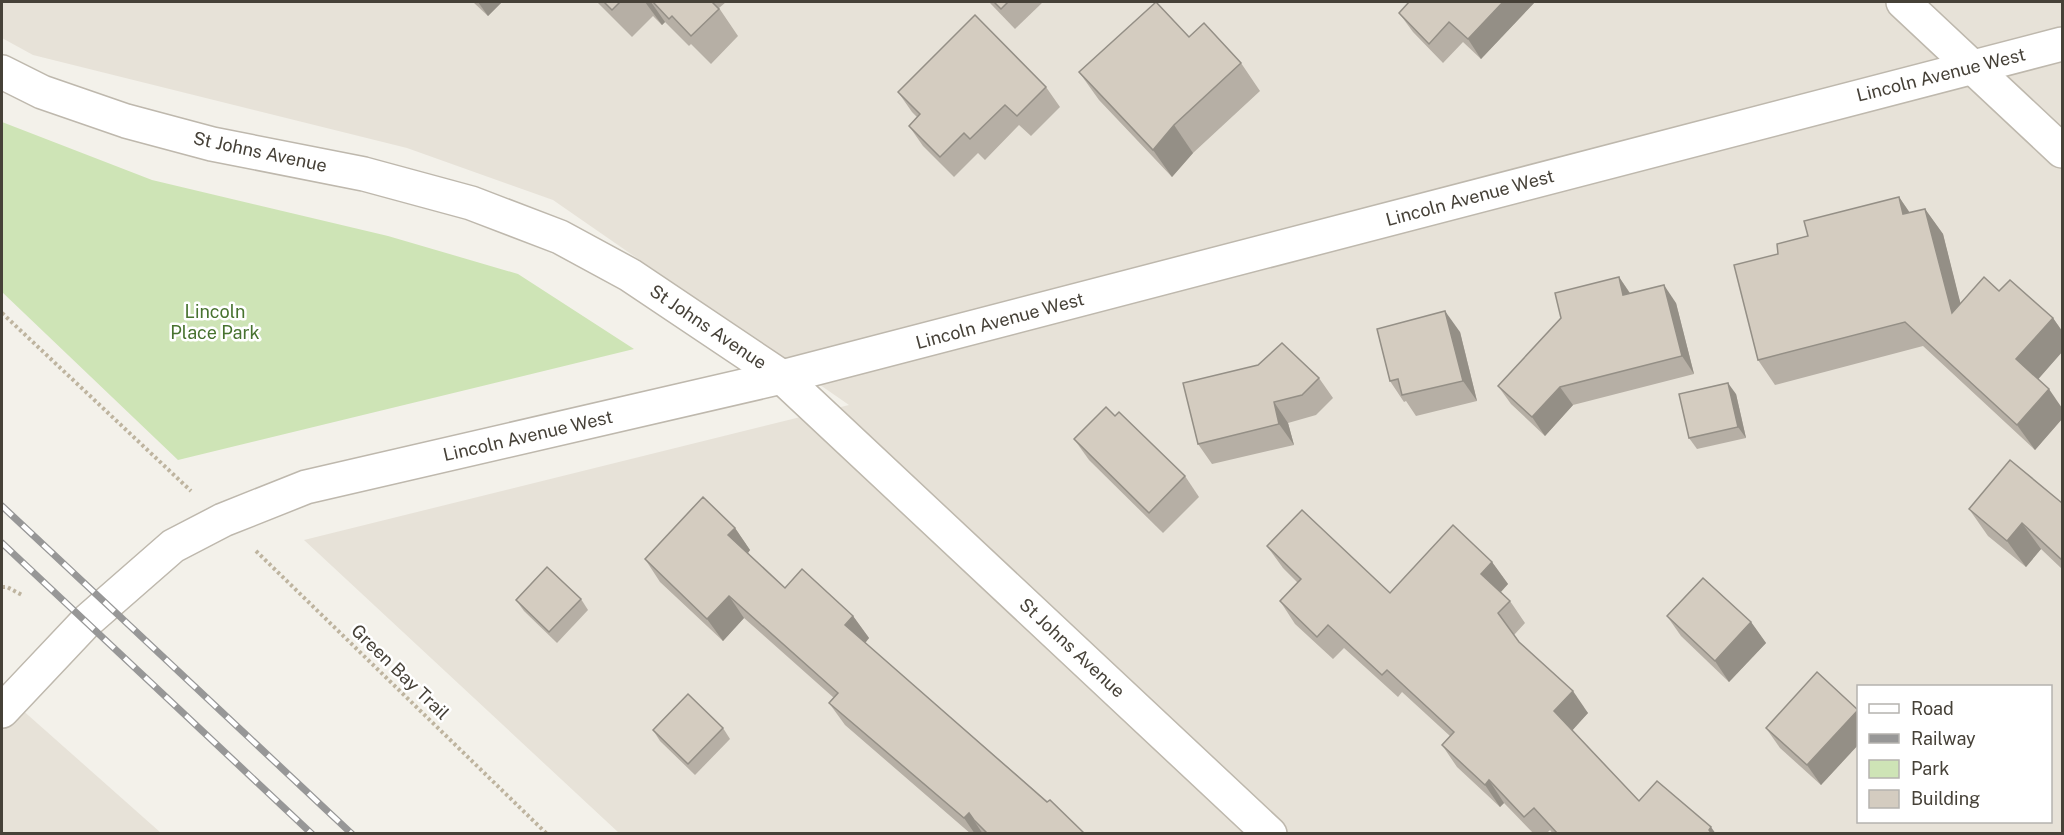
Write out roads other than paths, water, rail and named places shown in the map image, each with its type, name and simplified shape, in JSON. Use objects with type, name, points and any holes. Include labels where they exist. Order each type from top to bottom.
[{"type":"street","points":[[1903,2],[2062,151]]},
{"type":"street","name":"Lincoln Avenue West","points":[[2,711],[86,622],[173,546],[223,520],[306,487],[782,377],[2062,44]]},
{"type":"street","name":"St Johns Avenue","points":[[2,72],[42,92],[126,121],[212,144],[364,174],[471,203],[560,237],[630,275],[782,377],[1270,834]]},
{"type":"railway","points":[[2,506],[352,834]]},
{"type":"railway","points":[[2,543],[312,834]]},
{"type":"park label","name":"Lincoln Place Park","points":[[215,322]]}]
